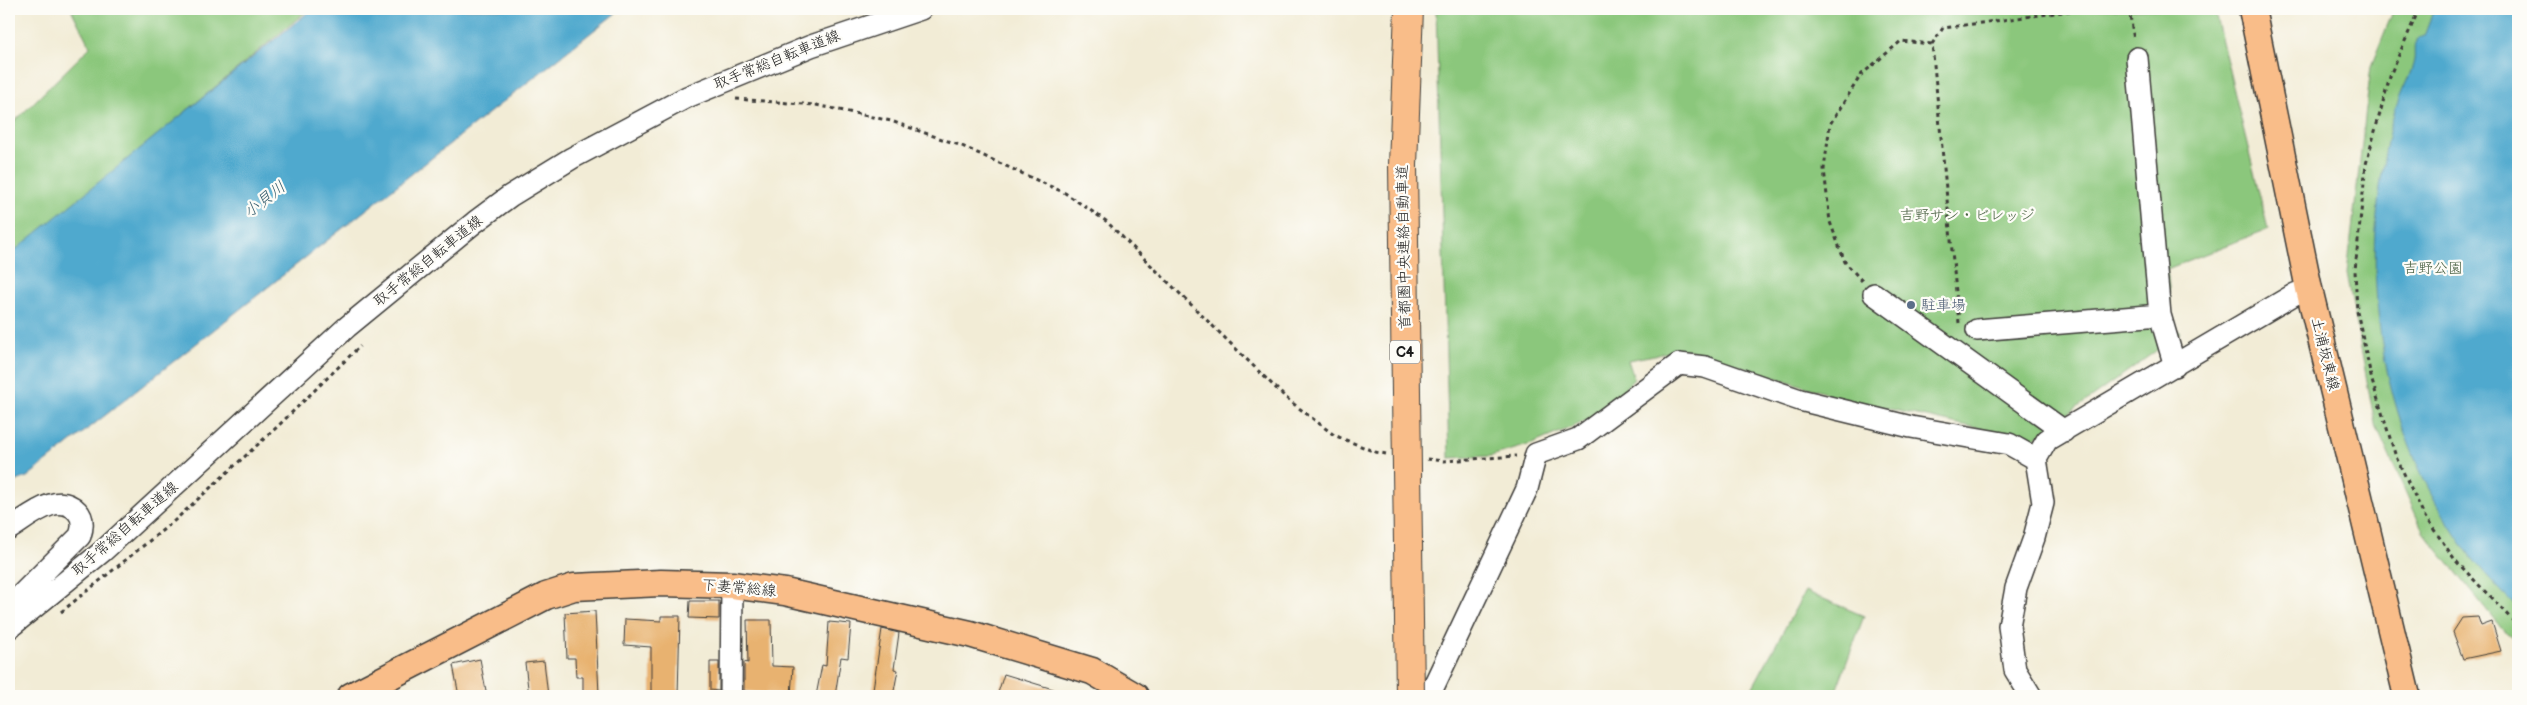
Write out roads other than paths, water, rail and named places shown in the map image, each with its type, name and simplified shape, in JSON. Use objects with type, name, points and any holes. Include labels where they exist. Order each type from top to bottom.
[{"type":"highway","name":"首都圏中央連絡自動車道","points":[[1409,9],[1402,164],[1410,696]]},
{"type":"main road","name":"土浦坂東線","points":[[2252,9],[2309,289],[2407,696]]},
{"type":"main road","name":"下妻常総線","points":[[351,696],[546,596],[574,587],[661,583],[732,585],[785,592],[970,634],[1092,671],[1134,696]]},
{"type":"street","name":"取手常総自転車道線","points":[[9,628],[103,551],[347,326],[474,222],[510,196],[572,158],[686,97],[811,46],[921,9]]},
{"type":"street","points":[[2136,58],[2160,315],[2175,366]]},
{"type":"street","points":[[2031,696],[2015,670],[2009,626],[2016,588],[2034,538],[2043,503],[2036,459],[2047,440],[2295,294],[2309,289]]},
{"type":"street","points":[[1874,294],[2064,431]]},
{"type":"street","points":[[1978,330],[2160,315]]},
{"type":"street","points":[[1429,696],[1527,489],[1536,454],[1578,439],[1680,364],[1704,367],[1818,405],[1911,428],[2009,444],[2036,459]]},
{"type":"street","points":[[9,529],[57,502],[71,505],[81,515],[82,528],[80,536],[22,594],[9,612]]},
{"type":"street","points":[[731,696],[732,585]]},
{"type":"water","name":"小貝川","points":[[312,9],[621,9],[27,477],[9,484],[9,255]]},
{"type":"water","name":"吉野公園","points":[[2434,9],[2518,9],[2518,137],[2515,173],[2518,234],[2518,608],[2492,582],[2469,554],[2432,495],[2413,454],[2398,411],[2386,367],[2379,323],[2376,278],[2376,232],[2385,153],[2395,110],[2413,65],[2415,43],[2420,36],[2424,35]]},
{"type":"place","name":"駐車場","points":[[1911,305]]},
{"type":"park label","name":"吉野サン・ビレッジ","points":[[1967,215]]}]
